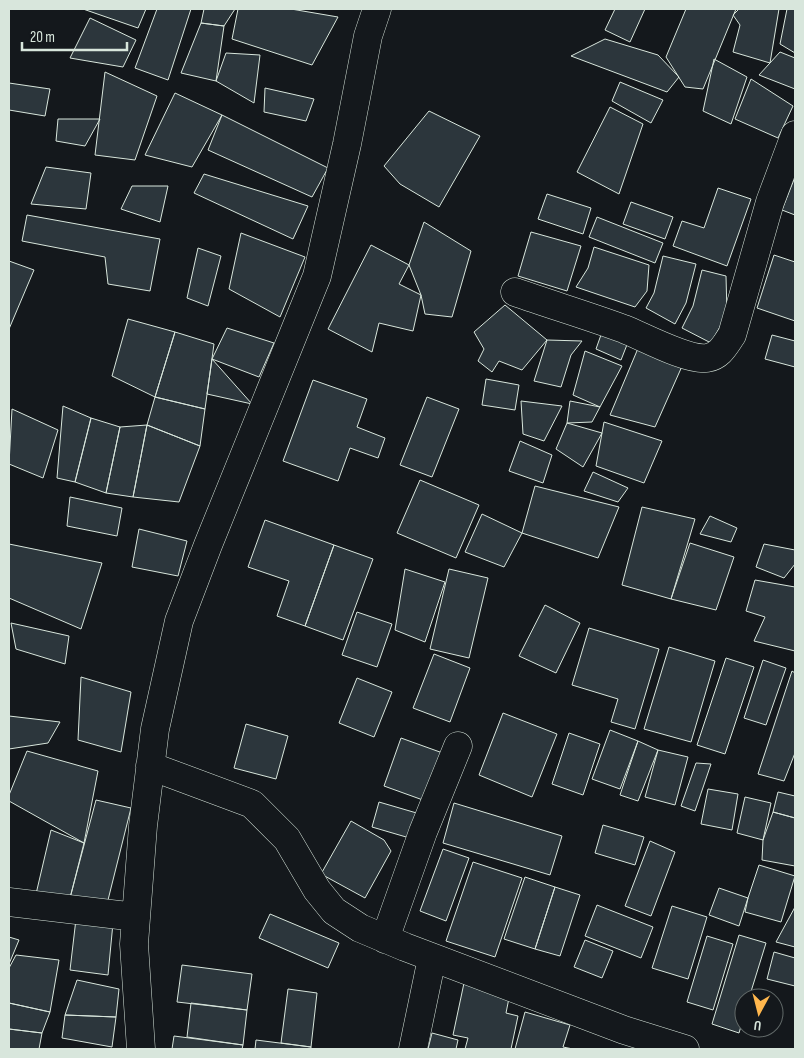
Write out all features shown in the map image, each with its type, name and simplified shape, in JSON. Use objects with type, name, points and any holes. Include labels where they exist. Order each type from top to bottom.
[{"type":"street","points":[[141,1049],[134,944],[143,826],[155,729],[179,621],[317,276],[347,144],[368,36],[377,9]]},
{"type":"street","points":[[515,292],[624,329],[688,356],[706,358],[717,354],[732,335],[770,202],[795,135]]},
{"type":"street","points":[[385,939],[423,832],[458,746]]},
{"type":"street","points":[[150,766],[252,804],[287,839],[317,890],[334,911],[360,928],[621,1040],[685,1049]]},
{"type":"street","points":[[9,902],[136,917]]},
{"type":"street","points":[[413,1049],[432,958]]},
{"type":"building","points":[[83,9],[146,9],[138,28]]},
{"type":"building","points":[[157,9],[191,9],[168,80],[135,68]]},
{"type":"building","points":[[204,9],[235,9],[224,26],[201,23]]},
{"type":"building","points":[[238,9],[291,9],[338,17],[312,65],[232,39]]},
{"type":"building","points":[[615,9],[645,9],[630,42],[605,30]]},
{"type":"building","points":[[686,9],[736,9],[703,89],[685,87],[666,57]]},
{"type":"building","points":[[739,9],[779,9],[770,63],[733,52],[740,25],[733,15]]},
{"type":"building","points":[[787,9],[795,9],[795,53],[780,44]]},
{"type":"building","points":[[90,18],[136,40],[123,67],[70,58]]},
{"type":"building","points":[[201,23],[224,26],[216,81],[181,73]]},
{"type":"building","points":[[605,39],[658,55],[679,77],[667,92],[571,56]]},
{"type":"building","points":[[780,52],[795,58],[795,89],[759,75]]},
{"type":"building","points":[[226,53],[260,55],[254,103],[216,81]]},
{"type":"building","points":[[714,59],[747,77],[731,124],[703,111]]},
{"type":"building","points":[[105,72],[157,96],[135,160],[95,155]]},
{"type":"building","points":[[751,79],[793,106],[778,138],[735,119]]},
{"type":"building","points":[[620,82],[663,100],[651,123],[612,101]]},
{"type":"building","points":[[9,83],[50,89],[45,116],[9,110]]},
{"type":"building","points":[[265,88],[314,99],[306,121],[264,112]]},
{"type":"building","points":[[175,93],[222,115],[192,167],[145,155]]},
{"type":"building","points":[[610,107],[643,124],[619,194],[577,172]]},
{"type":"building","points":[[429,111],[480,136],[439,207],[400,184],[384,166]]},
{"type":"building","points":[[222,115],[328,168],[312,197],[208,150]]},
{"type":"building","points":[[58,119],[100,119],[85,146],[56,141]]},
{"type":"building","points":[[46,167],[91,173],[86,209],[31,204]]},
{"type":"building","points":[[204,174],[308,206],[293,239],[194,193]]},
{"type":"building","points":[[795,177],[795,215],[782,210]]},
{"type":"building","points":[[132,186],[168,186],[160,222],[121,209]]},
{"type":"building","points":[[718,188],[751,199],[727,266],[673,246],[682,221],[704,228]]},
{"type":"building","points":[[547,194],[591,208],[583,234],[538,219]]},
{"type":"building","points":[[631,202],[673,217],[665,239],[623,224]]},
{"type":"building","points":[[27,215],[160,239],[150,291],[108,284],[105,257],[22,241]]},
{"type":"building","points":[[597,217],[663,243],[655,263],[589,237]]},
{"type":"building","points":[[424,222],[471,251],[452,317],[425,314],[421,295],[409,265]]},
{"type":"building","points":[[531,232],[581,246],[567,291],[518,276]]},
{"type":"building","points":[[241,233],[305,257],[280,317],[229,289]]},
{"type":"building","points":[[371,245],[409,265],[399,284],[421,295],[413,331],[379,323],[372,352],[328,329]]},
{"type":"building","points":[[594,247],[649,265],[647,291],[635,307],[576,287],[588,268]]},
{"type":"building","points":[[198,248],[221,256],[208,306],[187,298]]},
{"type":"building","points":[[774,255],[795,262],[795,321],[757,308]]},
{"type":"building","points":[[663,256],[696,264],[686,303],[675,324],[646,308],[654,293]]},
{"type":"building","points":[[9,261],[34,270],[9,329]]},
{"type":"building","points":[[702,270],[726,276],[727,314],[711,343],[682,328],[693,306]]},
{"type":"building","points":[[505,305],[547,340],[522,370],[499,361],[492,372],[478,361],[484,349],[474,332]]},
{"type":"building","points":[[128,319],[175,332],[155,397],[112,376]]},
{"type":"building","points":[[227,328],[274,343],[259,377],[212,359]]},
{"type":"building","points":[[175,332],[214,344],[205,409],[155,397]]},
{"type":"building","points":[[602,332],[630,337],[621,360],[596,349]]},
{"type":"building","points":[[772,335],[795,341],[795,367],[765,359]]},
{"type":"building","points":[[547,340],[582,341],[571,355],[561,387],[534,381]]},
{"type":"building","points":[[639,346],[683,364],[655,427],[610,415]]},
{"type":"building","points":[[585,351],[622,366],[600,407],[573,395]]},
{"type":"building","points":[[212,359],[252,404],[207,394]]},
{"type":"building","points":[[486,379],[519,385],[515,410],[482,405]]},
{"type":"building","points":[[313,380],[367,399],[357,427],[385,438],[378,458],[350,448],[338,481],[283,461]]},
{"type":"building","points":[[155,397],[205,409],[200,446],[147,425]]},
{"type":"building","points":[[427,397],[459,409],[432,477],[400,465]]},
{"type":"building","points":[[521,401],[562,406],[544,441],[523,434]]},
{"type":"building","points":[[570,401],[600,407],[592,422],[567,423]]},
{"type":"building","points":[[63,406],[91,418],[75,482],[57,478]]},
{"type":"building","points":[[12,409],[58,430],[43,478],[9,464]]},
{"type":"building","points":[[91,418],[120,427],[106,493],[75,482]]},
{"type":"building","points":[[604,422],[662,441],[644,483],[596,466]]},
{"type":"building","points":[[567,423],[602,433],[583,467],[556,449]]},
{"type":"building","points":[[147,425],[133,497],[106,493],[120,427]]},
{"type":"building","points":[[147,425],[200,446],[179,502],[133,497]]},
{"type":"building","points":[[520,441],[552,455],[543,483],[509,471]]},
{"type":"building","points":[[593,472],[628,488],[618,502],[584,491]]},
{"type":"building","points":[[420,480],[479,505],[456,558],[397,533]]},
{"type":"building","points":[[535,486],[619,507],[598,558],[522,533]]},
{"type":"building","points":[[70,497],[122,508],[117,536],[67,526]]},
{"type":"building","points":[[642,507],[695,519],[671,599],[622,585]]},
{"type":"building","points":[[482,514],[522,533],[504,567],[465,552]]},
{"type":"building","points":[[710,516],[737,528],[731,542],[700,534]]},
{"type":"building","points":[[265,520],[334,545],[305,626],[277,616],[289,581],[248,567]]},
{"type":"building","points":[[139,529],[187,541],[178,576],[132,567]]},
{"type":"building","points":[[690,543],[734,557],[716,610],[671,599]]},
{"type":"building","points":[[9,544],[102,563],[81,629],[9,598]]},
{"type":"building","points":[[764,544],[795,550],[795,564],[784,578],[756,567]]},
{"type":"building","points":[[334,545],[373,559],[343,640],[305,626]]},
{"type":"building","points":[[405,569],[445,582],[425,642],[395,630]]},
{"type":"building","points":[[449,569],[488,578],[469,658],[430,649]]},
{"type":"building","points":[[755,580],[795,587],[795,651],[754,641],[765,617],[746,611]]},
{"type":"building","points":[[545,605],[580,623],[556,673],[519,656]]},
{"type":"building","points":[[357,612],[392,624],[377,667],[342,655]]},
{"type":"building","points":[[11,623],[69,636],[65,664],[16,649]]},
{"type":"building","points":[[589,628],[659,649],[635,729],[611,722],[618,699],[572,685]]},
{"type":"building","points":[[669,647],[715,661],[691,742],[644,729]]},
{"type":"building","points":[[434,654],[470,668],[450,722],[413,708]]},
{"type":"building","points":[[726,658],[754,667],[725,754],[697,745]]},
{"type":"building","points":[[763,660],[786,668],[766,725],[744,718]]},
{"type":"building","points":[[792,671],[795,673],[795,753],[784,781],[758,774]]},
{"type":"building","points":[[81,677],[131,692],[121,752],[78,740]]},
{"type":"building","points":[[357,678],[392,692],[374,737],[339,723]]},
{"type":"building","points":[[503,713],[557,734],[532,797],[479,775]]},
{"type":"building","points":[[9,716],[60,722],[48,743],[9,749]]},
{"type":"building","points":[[246,724],[288,736],[276,779],[234,768]]},
{"type":"building","points":[[610,730],[638,741],[620,789],[592,779]]},
{"type":"building","points":[[569,733],[600,744],[583,795],[552,784]]},
{"type":"building","points":[[401,738],[451,756],[434,804],[384,786]]},
{"type":"building","points":[[638,741],[658,750],[638,801],[620,795]]},
{"type":"building","points":[[658,750],[688,757],[675,805],[645,797]]},
{"type":"building","points":[[27,751],[98,771],[84,843],[9,801],[9,795]]},
{"type":"building","points":[[696,763],[711,764],[695,811],[681,806]]},
{"type":"building","points":[[708,789],[738,794],[732,830],[701,824]]},
{"type":"building","points":[[778,792],[795,796],[795,818],[773,812]]},
{"type":"building","points":[[745,797],[771,803],[763,840],[737,833]]},
{"type":"building","points":[[96,800],[131,808],[106,908],[70,898]]},
{"type":"building","points":[[379,802],[420,814],[413,839],[372,827]]},
{"type":"building","points":[[454,803],[562,836],[550,875],[443,843]]},
{"type":"building","points":[[773,812],[795,818],[795,866],[762,860],[763,840]]},
{"type":"building","points":[[351,821],[384,840],[391,851],[365,898],[321,874]]},
{"type":"building","points":[[603,825],[644,837],[635,865],[595,853]]},
{"type":"building","points":[[51,830],[84,843],[70,898],[36,894]]},
{"type":"building","points":[[650,841],[675,852],[651,916],[625,906]]},
{"type":"building","points":[[443,849],[469,858],[446,921],[420,911]]},
{"type":"building","points":[[473,862],[522,878],[495,957],[446,941]]},
{"type":"building","points":[[759,865],[795,876],[781,922],[745,912]]},
{"type":"building","points":[[525,877],[555,887],[535,949],[504,939]]},
{"type":"building","points":[[555,887],[580,895],[560,956],[535,949]]},
{"type":"building","points":[[719,888],[748,898],[739,926],[709,915]]},
{"type":"building","points":[[597,905],[653,927],[641,958],[585,936]]},
{"type":"building","points":[[672,906],[707,917],[688,979],[652,968]]},
{"type":"building","points":[[795,907],[795,947],[776,942]]},
{"type":"building","points":[[270,914],[339,943],[328,968],[259,938]]},
{"type":"building","points":[[76,919],[113,923],[108,975],[70,970]]},
{"type":"building","points":[[739,935],[766,943],[752,988],[734,988],[734,1031],[712,1024]]},
{"type":"building","points":[[707,936],[733,944],[713,1010],[687,1002]]},
{"type":"building","points":[[9,937],[19,940],[9,964]]},
{"type":"building","points":[[585,940],[613,951],[602,978],[574,967]]},
{"type":"building","points":[[774,952],[795,958],[795,986],[767,979]]},
{"type":"building","points":[[16,955],[59,960],[50,1012],[9,1003],[9,968]]},
{"type":"building","points":[[182,965],[252,974],[247,1010],[177,1002]]},
{"type":"building","points":[[77,980],[119,989],[116,1017],[65,1015]]},
{"type":"building","points":[[464,983],[510,993],[506,1013],[518,1016],[511,1049],[465,1049],[468,1038],[453,1035]]},
{"type":"building","points":[[288,989],[317,993],[311,1047],[281,1043]]},
{"type":"building","points":[[9,1003],[50,1012],[42,1033],[9,1029]]},
{"type":"building","points":[[191,1003],[247,1010],[243,1045],[187,1037]]},
{"type":"building","points":[[525,1012],[570,1025],[563,1047],[573,1049],[515,1049]]},
{"type":"building","points":[[65,1015],[116,1017],[112,1047],[62,1038]]},
{"type":"building","points":[[9,1029],[42,1033],[39,1049],[9,1049]]},
{"type":"building","points":[[432,1033],[458,1040],[456,1049],[428,1049]]},
{"type":"building","points":[[174,1036],[243,1045],[242,1049],[172,1049]]},
{"type":"building","points":[[256,1040],[311,1047],[311,1049],[255,1049]]}]
